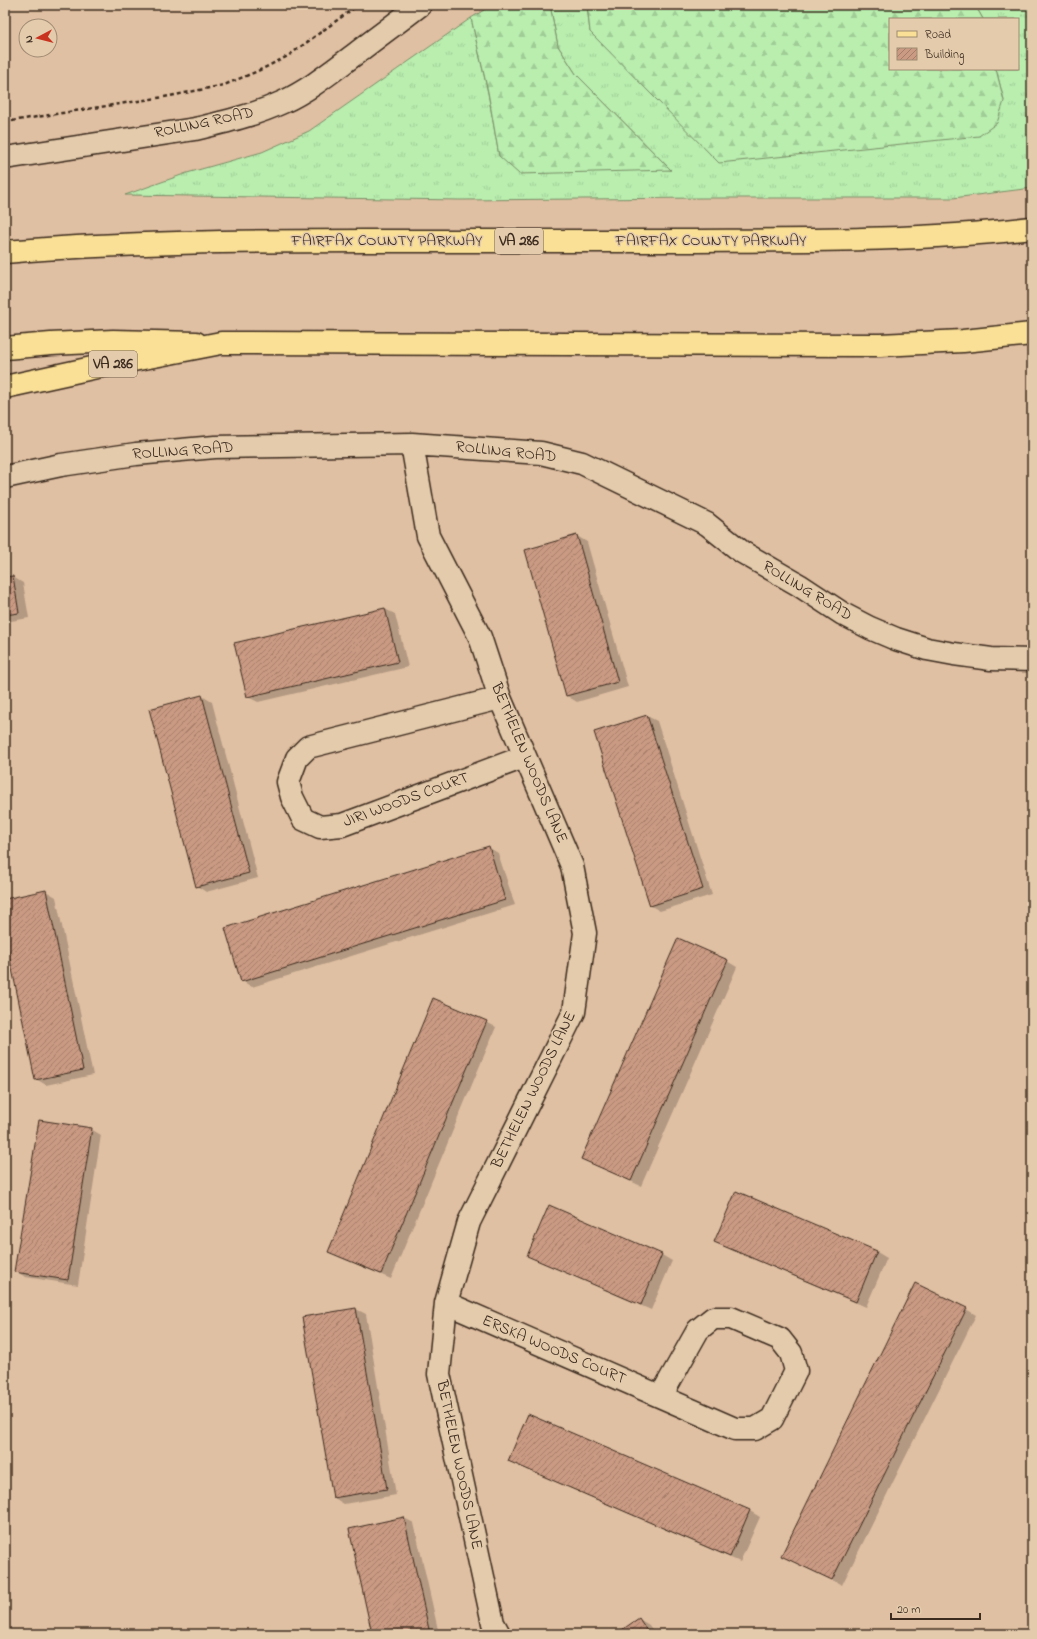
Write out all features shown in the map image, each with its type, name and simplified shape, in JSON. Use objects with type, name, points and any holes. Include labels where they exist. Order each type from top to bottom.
[{"type":"main road","name":"FAIRFAX COUNTY PARKWAY","points":[[5,252],[67,247],[243,241],[823,241],[980,234],[1032,228]]},
{"type":"main road","name":"VA 286","points":[[5,387],[92,368],[221,343],[880,344],[963,341],[1032,334]]},
{"type":"main road","points":[[5,348],[113,341],[221,343]]},
{"type":"street","name":"ROLLING ROAD","points":[[5,158],[225,123],[254,114],[284,102],[306,90],[420,5]]},
{"type":"street","name":"ROLLING ROAD","points":[[5,477],[61,465],[136,454],[214,447],[412,444],[541,453],[582,463],[707,524],[742,552],[799,585],[843,614],[896,639],[928,649],[954,654],[991,659],[1032,660]]},
{"type":"street","name":"BETHELEN WOODS LANE","points":[[412,444],[428,536],[480,637],[500,698],[572,866],[585,933],[574,1012],[469,1222],[446,1303],[439,1374],[493,1623],[499,1634]]},
{"type":"street","name":"JIRI WOODS COURT","points":[[500,698],[308,747],[297,758],[288,782],[292,797],[303,819],[320,827],[342,825],[524,757]]},
{"type":"street","name":"ERSKA WOODS COURT","points":[[446,1303],[735,1429],[755,1429],[772,1419],[796,1371],[791,1353],[780,1339],[731,1318],[713,1318],[698,1330],[661,1396]]},
{"type":"path","points":[[5,122],[170,96],[224,85],[258,71],[288,56],[358,5]]},
{"type":"green space","points":[[492,5],[550,5],[558,46],[576,74],[671,170],[519,174],[499,156],[488,92],[471,18]]},
{"type":"green space","points":[[550,5],[587,5],[590,32],[1004,101],[996,70],[1019,70],[1019,18],[982,18],[975,5],[1032,5],[1032,188],[953,198],[461,200],[125,195],[187,173],[262,152],[309,131],[471,18],[488,93],[499,156],[671,170],[576,74],[558,46]]},
{"type":"green space","points":[[587,5],[975,5],[982,18],[889,18],[889,70],[996,70],[1004,101],[997,123],[979,136],[719,163],[590,32]]},
{"type":"building","points":[[577,535],[618,682],[566,696],[525,550]]},
{"type":"building","points":[[13,576],[19,613],[5,615],[5,577]]},
{"type":"building","points":[[385,608],[398,662],[247,697],[234,643]]},
{"type":"building","points":[[202,695],[249,873],[196,887],[149,709]]},
{"type":"building","points":[[647,715],[703,889],[650,906],[594,732]]},
{"type":"building","points":[[489,846],[505,900],[241,982],[225,928]]},
{"type":"building","points":[[46,890],[83,1070],[35,1080],[5,935],[5,899]]},
{"type":"building","points":[[678,938],[728,960],[631,1181],[581,1159]]},
{"type":"building","points":[[433,998],[487,1021],[381,1274],[328,1252]]},
{"type":"building","points":[[39,1120],[92,1128],[68,1280],[14,1272]]},
{"type":"building","points":[[736,1191],[877,1251],[856,1302],[714,1242]]},
{"type":"building","points":[[549,1205],[662,1254],[641,1305],[527,1256]]},
{"type":"building","points":[[915,1283],[967,1308],[832,1580],[781,1556]]},
{"type":"building","points":[[356,1308],[387,1489],[333,1498],[302,1317]]},
{"type":"building","points":[[528,1414],[750,1510],[730,1557],[508,1461]]},
{"type":"building","points":[[404,1517],[430,1634],[372,1634],[349,1529]]},
{"type":"building","points":[[639,1618],[649,1634],[616,1634]]}]
